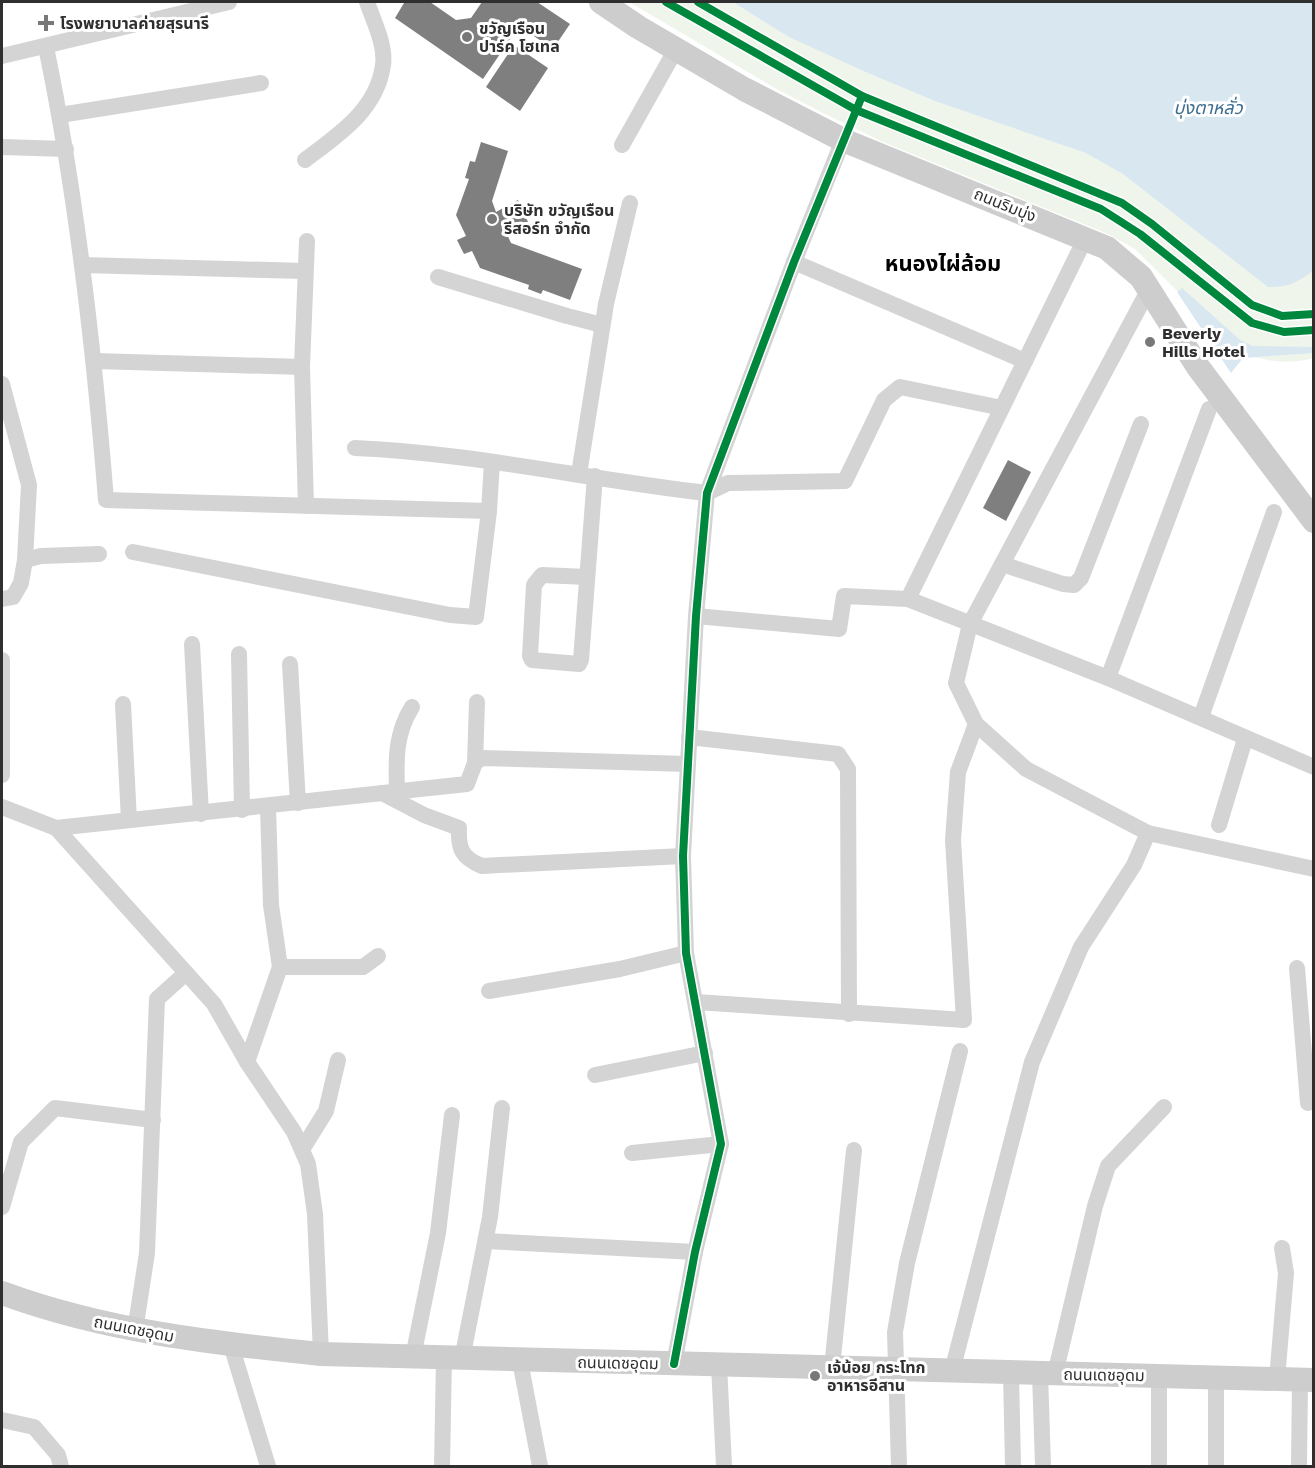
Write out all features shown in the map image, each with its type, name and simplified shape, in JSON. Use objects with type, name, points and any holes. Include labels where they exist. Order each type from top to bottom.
[{"type":"main road","name":"ถนนริมบุ่ง","points":[[601,2],[744,89],[843,140],[1086,237],[1107,248],[1141,277],[1198,367],[1314,521]]},
{"type":"main road","name":"ถนนเดชอุดม","points":[[2,1293],[47,1310],[135,1331],[231,1345],[321,1354],[520,1361],[1297,1379]]},
{"type":"street","points":[[2,56],[229,2]]},
{"type":"street","points":[[305,160],[356,121],[373,93],[383,64],[381,44],[367,2]]},
{"type":"street","points":[[46,47],[66,150],[95,361],[106,500],[489,511]]},
{"type":"street","points":[[622,145],[676,49]]},
{"type":"street","points":[[60,115],[261,83]]},
{"type":"street","points":[[674,1364],[694,1252],[721,1144],[686,953],[683,856],[696,616],[707,493],[794,262],[843,140]]},
{"type":"street","points":[[2,147],[66,150]]},
{"type":"street","points":[[587,577],[542,575],[537,578],[534,585],[530,656],[532,660],[579,664],[581,660],[587,577],[587,475],[602,325],[630,203]]},
{"type":"street","points":[[908,599],[1086,237]]},
{"type":"street","points":[[306,506],[302,367],[307,241]]},
{"type":"street","points":[[794,262],[1025,361]]},
{"type":"street","points":[[82,265],[305,271]]},
{"type":"street","points":[[438,277],[602,325]]},
{"type":"street","points":[[1149,290],[970,624],[956,683],[976,724],[1026,769],[1148,833],[1314,869]]},
{"type":"street","points":[[95,361],[302,367]]},
{"type":"street","points":[[2,384],[29,485],[25,560],[21,583],[13,597],[2,599]]},
{"type":"street","points":[[355,448],[393,450],[492,462],[707,493],[728,483],[845,481],[884,400],[900,387],[1002,408]]},
{"type":"street","points":[[1108,678],[1209,409]]},
{"type":"street","points":[[1002,564],[1063,584],[1074,585],[1081,578],[1141,424]]},
{"type":"street","points":[[134,552],[450,615],[476,618],[489,511],[492,462]]},
{"type":"street","points":[[1201,717],[1274,512]]},
{"type":"street","points":[[25,560],[41,556],[99,554]]},
{"type":"street","points":[[696,616],[839,629],[844,596],[908,599],[1108,678],[1314,767]]},
{"type":"street","points":[[192,644],[201,814]]},
{"type":"street","points":[[239,654],[242,810]]},
{"type":"street","points":[[2,660],[2,775]]},
{"type":"street","points":[[290,664],[298,803]]},
{"type":"street","points":[[56,828],[242,810],[467,784],[475,763],[477,702]]},
{"type":"street","points":[[123,704],[129,820]]},
{"type":"street","points":[[390,792],[396,745],[404,720],[412,707]]},
{"type":"street","points":[[696,1002],[964,1020],[953,840],[958,772],[976,724]]},
{"type":"street","points":[[689,737],[838,754],[848,769],[849,1014]]},
{"type":"street","points":[[1219,825],[1245,738]]},
{"type":"street","points":[[475,763],[481,758],[688,764]]},
{"type":"street","points":[[390,792],[424,815],[459,828],[458,847],[468,860],[482,866],[683,856]]},
{"type":"street","points":[[2,807],[56,828],[214,1004],[246,1062],[303,1148],[308,1164],[315,1214],[321,1354]]},
{"type":"street","points":[[246,1062],[280,967],[271,905],[267,807]]},
{"type":"street","points":[[952,1371],[1032,1062],[1082,947],[1134,865],[1148,833]]},
{"type":"street","points":[[489,991],[620,969],[686,953]]},
{"type":"street","points":[[280,967],[363,967],[378,956]]},
{"type":"street","points":[[1297,968],[1307,1012],[1308,1103]]},
{"type":"street","points":[[135,1331],[147,1253],[157,999],[186,973]]},
{"type":"street","points":[[899,1467],[895,1370],[896,1332],[907,1263],[960,1051]]},
{"type":"street","points":[[595,1075],[705,1053]]},
{"type":"street","points":[[303,1148],[326,1111],[338,1060]]},
{"type":"street","points":[[1042,1467],[1048,1374],[1108,1166],[1164,1107]]},
{"type":"street","points":[[2,1207],[21,1142],[55,1108],[153,1120]]},
{"type":"street","points":[[442,1467],[453,1358],[486,1241],[502,1108]]},
{"type":"street","points":[[413,1357],[438,1233],[452,1115]]},
{"type":"street","points":[[632,1153],[721,1144]]},
{"type":"street","points":[[832,1368],[854,1150]]},
{"type":"street","points":[[486,1241],[694,1252]]},
{"type":"street","points":[[1281,1248],[1286,1273],[1297,1379],[1299,1467]]},
{"type":"street","points":[[231,1345],[268,1467]]},
{"type":"street","points":[[520,1361],[540,1467]]},
{"type":"street","points":[[719,1365],[724,1467]]},
{"type":"street","points":[[1011,1373],[1013,1467]]},
{"type":"street","points":[[1159,1376],[1159,1467]]},
{"type":"street","points":[[1216,1378],[1216,1467]]},
{"type":"street","points":[[2,1420],[34,1427],[58,1455],[61,1467]]},
{"type":"shaded area","name":"บุ่งตาหลั่ว","points":[[629,2],[1313,2],[1313,358],[1293,362],[1271,361],[1241,351],[1232,346],[1135,249],[1108,234],[883,142],[829,116],[780,91]]},
{"type":"water","name":"บุ่งตาหลั่ว","points":[[733,2],[1313,2],[1313,271],[1292,283],[1268,287],[1123,174],[1086,153],[935,101],[868,73],[789,37]]},
{"type":"water","points":[[1182,288],[1239,339],[1252,346],[1313,347],[1313,353],[1243,358],[1231,373],[1177,292]]},
{"type":"building","name":"ขวัญเรือน ปาร์ค โฮเทล","points":[[401,2],[430,2],[456,20],[471,18],[482,2],[537,2],[570,24],[553,49],[519,26],[483,79],[395,18],[404,3]]},
{"type":"building","points":[[514,45],[548,68],[520,111],[486,87]]},
{"type":"building","name":"บริษัท ขวัญเรือน รีสอร์ท จำกัด","points":[[481,142],[508,151],[492,201],[496,212],[518,200],[528,222],[506,232],[511,243],[582,269],[570,300],[543,290],[541,294],[528,289],[529,285],[480,268],[472,251],[464,254],[457,240],[466,236],[456,215],[469,179],[465,178],[470,161],[475,162]]},
{"type":"building","points":[[1008,460],[1031,472],[1006,521],[983,508]]},
{"type":"cycle path","points":[[666,2],[856,110],[1101,209],[1140,234],[1252,323],[1284,332],[1314,330]]},
{"type":"cycle path","points":[[698,2],[862,96],[1122,203],[1152,224],[1252,305],[1282,316],[1314,314]]},
{"type":"cycle path","points":[[674,1364],[695,1252],[721,1144],[686,953],[683,856],[696,616],[707,493],[794,262],[862,96]]},
{"type":"place","name":"โรงพยาบาลค่ายสุรนารี","points":[[46,23]]},
{"type":"place","name":"ขวัญเรือน ปาร์ค โฮเทล","points":[[467,37]]},
{"type":"place","name":"บริษัท ขวัญเรือน รีสอร์ท จำกัด","points":[[492,219]]},
{"type":"place","name":"Beverly Hills Hotel","points":[[1150,342]]},
{"type":"place","name":"เจ้น้อย กระโทก อาหารอีสาน","points":[[815,1376]]},
{"type":"district","name":"หนองไผ่ล้อม","points":[[943,263]]}]
